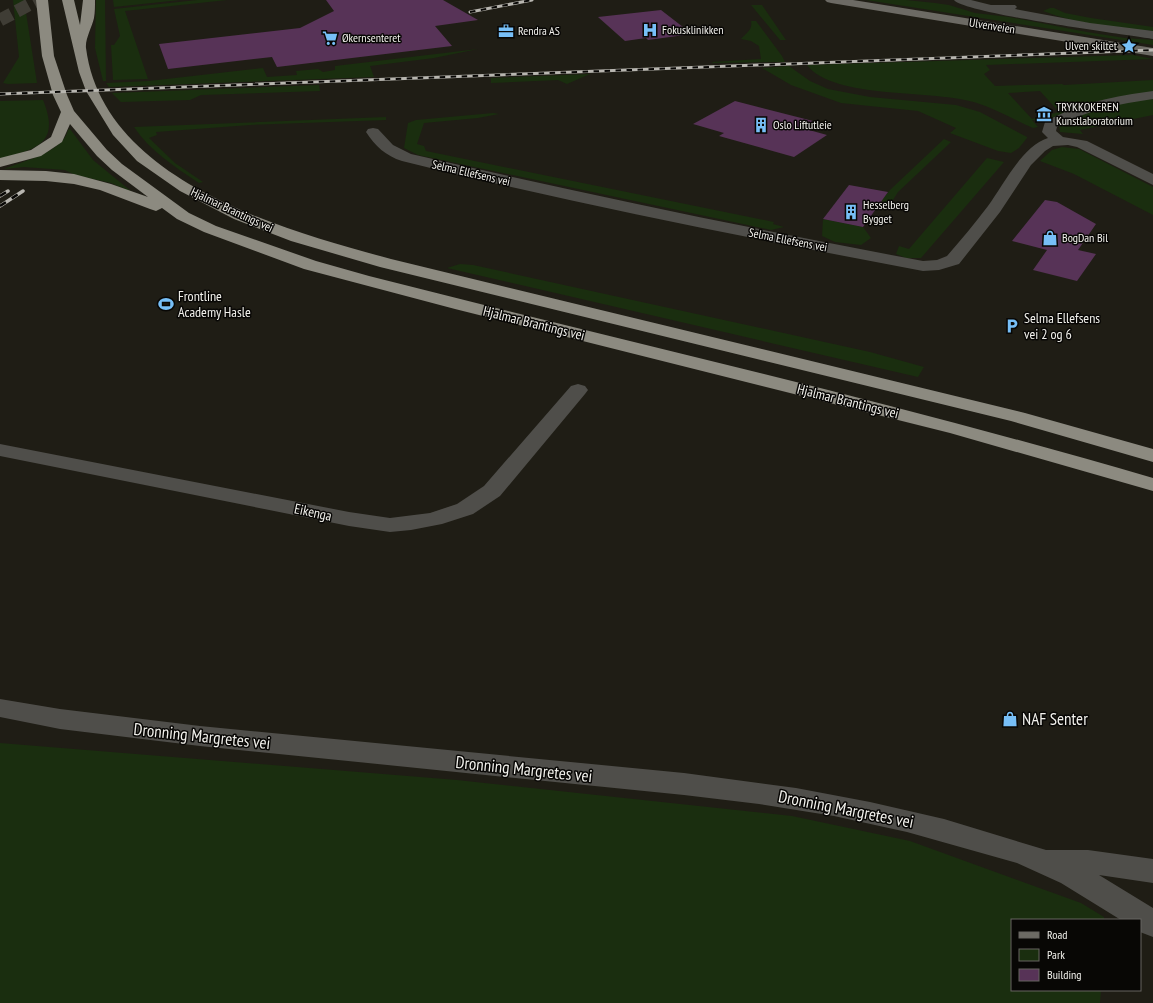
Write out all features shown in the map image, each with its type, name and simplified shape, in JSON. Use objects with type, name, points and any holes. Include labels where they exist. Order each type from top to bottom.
[{"type":"highway","name":"Hjalmar Brantings vei","points":[[42,0],[48,56],[58,88],[68,112],[116,168],[183,216],[237,240],[333,271],[442,300],[944,426],[1056,456],[1153,485]]},
{"type":"highway","name":"Hjalmar Brantings vei","points":[[68,0],[71,19],[92,90],[118,132],[131,147],[145,161],[177,184],[215,204],[266,226],[338,250],[414,270],[1018,416],[1153,456]]},
{"type":"highway","points":[[80,46],[88,17],[89,0]]},
{"type":"highway","points":[[0,163],[36,153],[57,139],[68,112]]},
{"type":"highway","points":[[0,176],[32,175],[74,179],[100,186],[183,216]]},
{"type":"main road","name":"Ulvenveien","points":[[831,0],[1153,52]]},
{"type":"street","points":[[961,0],[979,7],[1074,24],[1153,35]]},
{"type":"street","points":[[996,9],[1011,7],[1019,2],[1074,24]]},
{"type":"street","points":[[1153,94],[1098,106],[1061,118],[1050,125],[1049,132],[1058,140],[1082,144],[1153,180]]},
{"type":"street","name":"Selma Ellefsens vei","points":[[373,132],[387,149],[395,154],[407,158],[568,195],[795,242],[923,266],[939,265],[953,260],[994,209],[1026,162],[1040,148],[1050,142],[1058,140]]},
{"type":"street","name":"Eikenga","points":[[0,450],[349,519],[390,525],[411,523],[434,519],[465,509],[492,491],[578,390]]},
{"type":"street","name":"Dronning Margretes vei","points":[[0,708],[60,719],[200,736],[757,792],[813,800],[887,816],[1043,860],[1085,883],[1153,924]]},
{"type":"street","name":"Dronning Margretes vei","points":[[1043,860],[1088,862],[1153,871]]},
{"type":"green space","points":[[13,0],[24,0],[37,83],[3,83],[19,57]]},
{"type":"green space","points":[[96,0],[105,0],[106,81],[103,81],[95,48]]},
{"type":"green space","points":[[113,0],[180,0],[114,7]]},
{"type":"green space","points":[[197,0],[227,0],[125,11],[148,79],[113,80],[111,45],[114,45],[120,36],[114,9]]},
{"type":"green space","points":[[866,0],[906,0],[949,5],[975,13],[1009,17],[1125,38],[1153,40],[1153,45]]},
{"type":"green space","points":[[751,5],[762,5],[786,40],[780,40]]},
{"type":"green space","points":[[1054,8],[1065,13],[1091,18],[1153,27],[1153,31],[1111,27],[1083,22],[1043,11]]},
{"type":"green space","points":[[751,21],[756,21],[785,62],[713,63],[712,62],[761,59],[759,46],[751,41],[741,39],[750,29]]},
{"type":"green space","points":[[478,49],[434,58],[370,66],[374,77],[109,87],[106,83],[149,81],[263,68],[267,77],[297,75],[296,71],[318,69],[323,72],[335,70],[335,66]]},
{"type":"green space","points":[[1133,55],[1153,59],[986,65],[990,70],[984,74],[995,86],[1064,85],[1153,80],[1153,115],[1080,130],[1083,134],[1060,132],[1059,124],[1032,120],[1038,127],[1033,128],[984,105],[959,99],[861,89],[839,84],[820,76],[807,65]],"holes":[[[1040,91],[1059,112],[1032,119],[1008,93]]]},
{"type":"green space","points":[[789,66],[810,81],[828,89],[870,97],[956,105],[980,112],[1027,138],[1019,148],[1011,153],[998,151],[950,133],[956,128],[918,111],[841,103],[791,85],[762,68]]},
{"type":"green space","points":[[590,74],[567,84],[558,80],[491,83],[491,78]]},
{"type":"green space","points":[[319,85],[320,91],[201,95],[190,100],[121,102],[112,93]]},
{"type":"green space","points":[[43,100],[48,115],[49,126],[47,135],[42,142],[34,148],[0,159],[0,101]]},
{"type":"green space","points":[[493,113],[499,114],[478,118],[424,123],[417,144],[424,146],[426,151],[774,222],[773,224],[784,227],[771,230],[418,155],[404,148],[408,123],[416,120]]},
{"type":"green space","points":[[386,117],[386,120],[250,125],[156,132],[157,135],[149,138],[175,163],[203,182],[199,183],[172,165],[155,151],[140,136],[134,127]]},
{"type":"green space","points":[[70,129],[93,160],[132,192],[111,183],[75,175],[65,170],[24,167],[4,169],[51,150],[65,138],[68,130]]},
{"type":"green space","points":[[944,139],[951,142],[898,192],[891,203],[881,201],[890,190]]},
{"type":"green space","points":[[1062,147],[1079,149],[1153,187],[1153,215],[1074,174],[1040,161],[1052,150]]},
{"type":"green space","points":[[987,158],[1004,162],[921,258],[906,258],[896,254],[899,246],[909,249]]},
{"type":"green space","points":[[823,219],[863,227],[871,238],[861,245],[835,242],[822,236]]},
{"type":"green space","points":[[460,264],[473,265],[870,352],[924,367],[918,377],[447,268]]},
{"type":"green space","points":[[0,743],[457,780],[792,816],[910,841],[1081,903],[1104,917],[1104,919],[1011,919],[1011,991],[1101,991],[1100,1003],[0,1003]]},
{"type":"building","name":"Økernsenteret","points":[[326,0],[443,0],[478,20],[435,26],[452,46],[277,67],[272,57],[168,69],[159,44],[300,28],[334,11]]},
{"type":"building","name":"Fokusklinikken","points":[[661,10],[692,34],[648,40],[646,38],[625,41],[598,17]]},
{"type":"building","name":"Oslo Liftutleie","points":[[735,101],[813,121],[802,128],[827,135],[794,157],[719,136],[724,133],[693,124]]},
{"type":"building","name":"Hesselberg Bygget","points":[[849,185],[888,192],[863,227],[823,219]]},
{"type":"building","name":"BogDan Bil","points":[[1045,200],[1057,202],[1096,224],[1078,250],[1096,254],[1077,281],[1033,270],[1047,250],[1012,241]]},
{"type":"tunnel","points":[[0,20],[38,0]]},
{"type":"railway","points":[[470,12],[532,0]]},
{"type":"railway","points":[[0,94],[1153,50]]},
{"type":"railway","points":[[0,196],[8,191]]},
{"type":"railway","points":[[0,206],[23,191]]},
{"type":"place","name":"Fokusklinikken","points":[[650,30]]},
{"type":"place","name":"Rendra AS","points":[[506,31]]},
{"type":"place","name":"Økernsenteret","points":[[330,38]]},
{"type":"place","name":"Ulven skiltet","points":[[1129,46]]},
{"type":"place","name":"TRYKKOKEREN Kunstlaboratorium","points":[[1044,114]]},
{"type":"place","name":"Oslo Liftutleie","points":[[761,125]]},
{"type":"place","name":"Hesselberg Bygget","points":[[851,212]]},
{"type":"place","name":"BogDan Bil","points":[[1050,238]]},
{"type":"place","name":"Frontline Academy Hasle","points":[[166,304]]},
{"type":"place","name":"Selma Ellefsens vei 2 og 6","points":[[1012,326]]},
{"type":"place","name":"NAF Senter","points":[[1010,719]]}]
